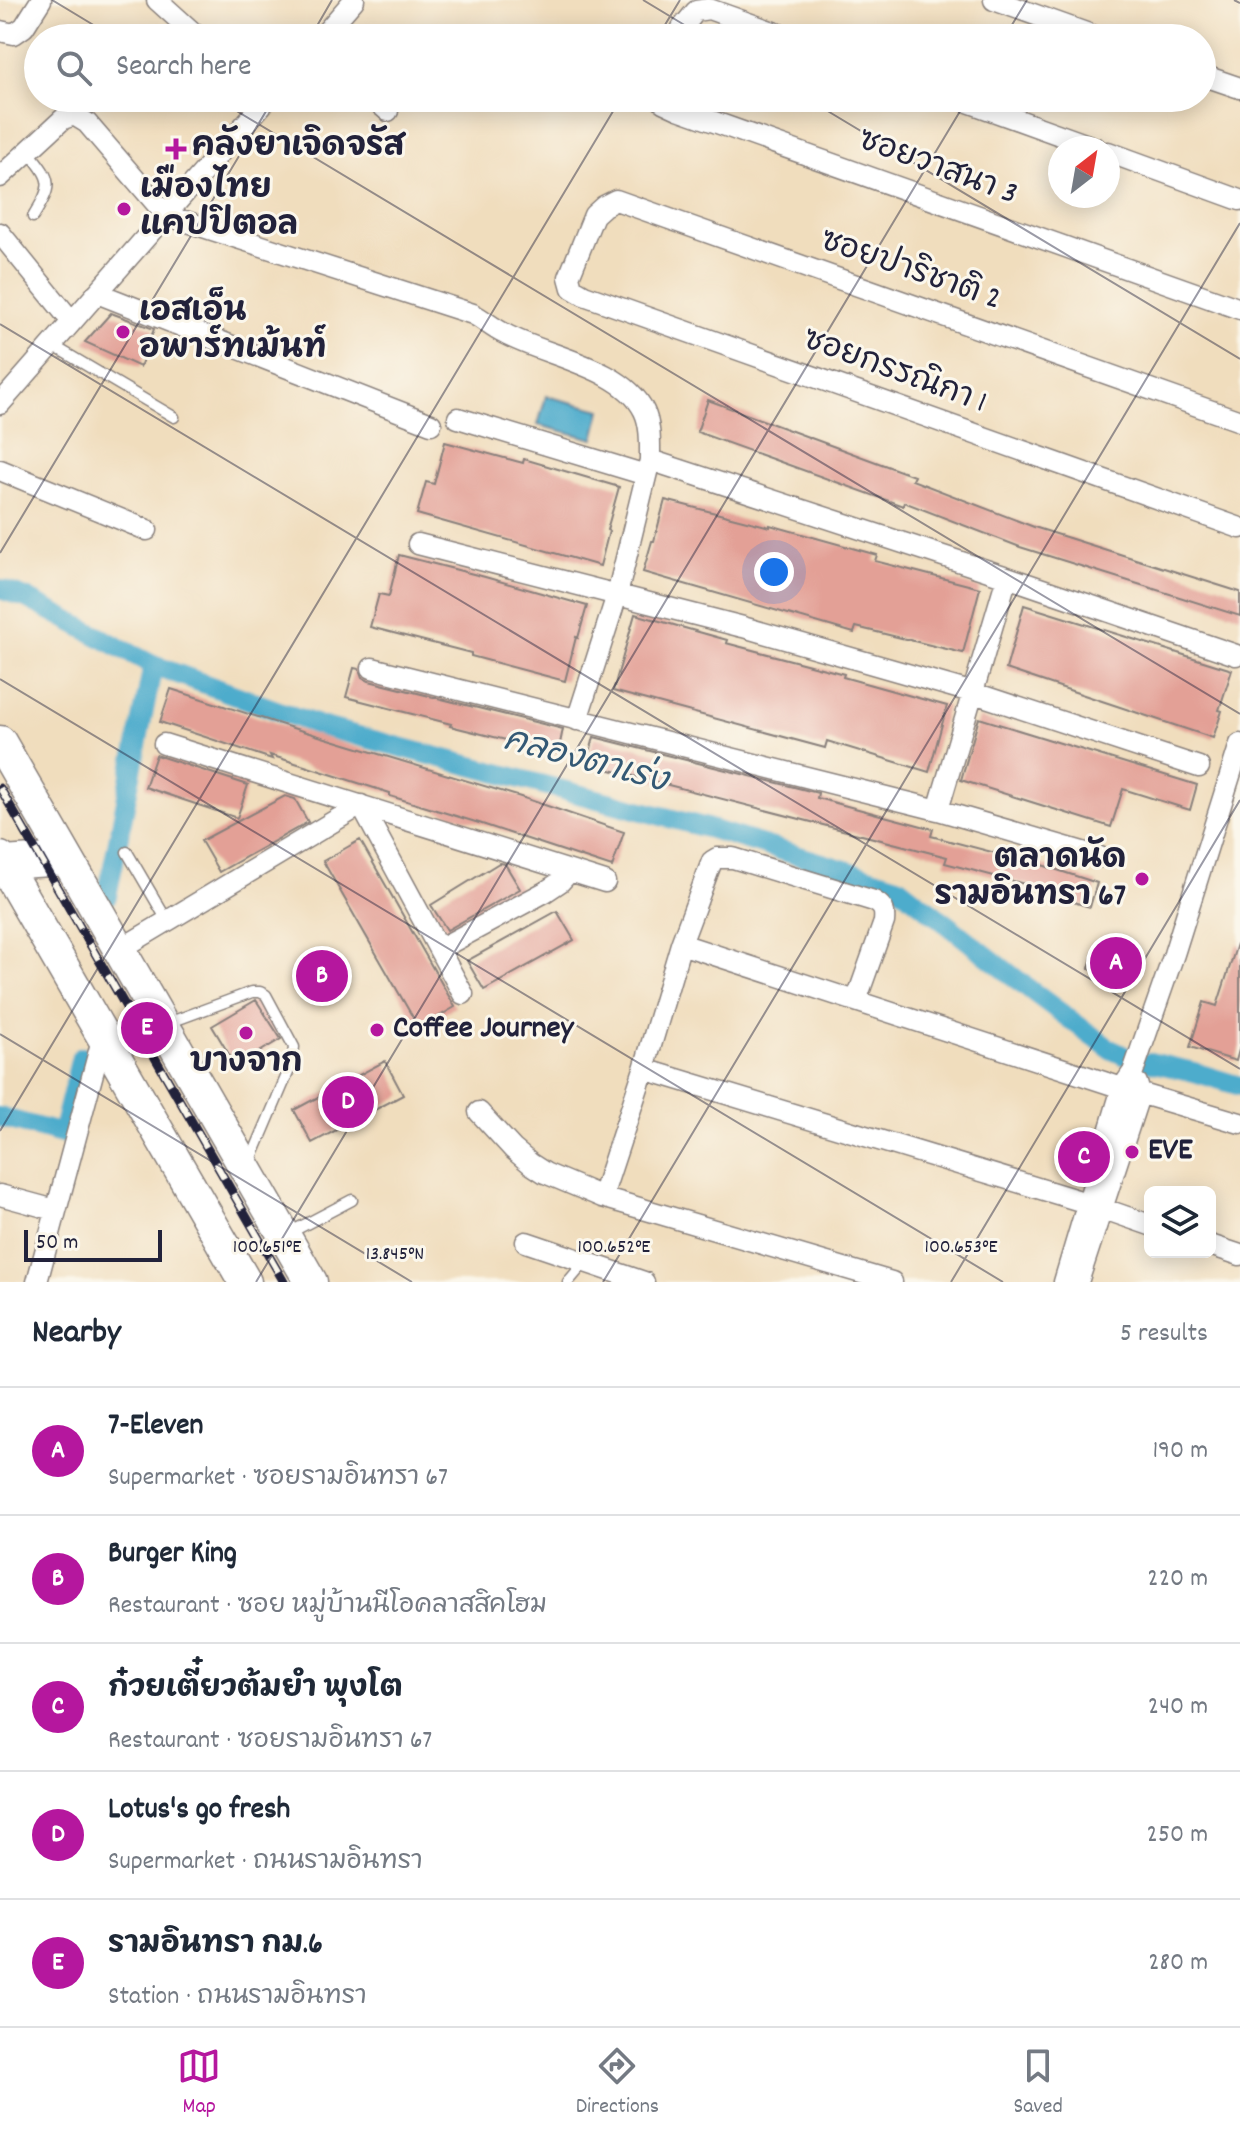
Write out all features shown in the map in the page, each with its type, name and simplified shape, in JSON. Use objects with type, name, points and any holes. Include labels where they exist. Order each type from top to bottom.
[{"type":"main road","points":[[0,742],[311,1282]]},
{"type":"main road","points":[[66,859],[2,861],[245,1282]]},
{"type":"street","points":[[26,24],[41,0]]},
{"type":"street","points":[[157,0],[184,24]]},
{"type":"street","points":[[333,24],[354,0]]},
{"type":"street","points":[[994,0],[1061,24]]},
{"type":"street","points":[[685,24],[696,11],[709,9],[751,24]]},
{"type":"street","points":[[0,31],[14,34],[24,27]]},
{"type":"street","points":[[1216,80],[1240,88]]},
{"type":"street","points":[[0,404],[256,112]]},
{"type":"street","name":"ซอยวาสนา 3","points":[[686,112],[1240,309]]},
{"type":"street","points":[[996,112],[1063,136]]},
{"type":"street","points":[[0,177],[63,119],[74,115],[87,123],[166,215],[473,314],[505,335],[598,372],[628,389],[645,412],[650,438],[648,468],[617,595],[577,720]]},
{"type":"street","points":[[1120,156],[1240,200]]},
{"type":"street","name":"ซอยปาริชาติ 2","points":[[582,245],[594,215],[616,200],[1240,421]]},
{"type":"street","points":[[0,233],[72,322]]},
{"type":"street","name":"ซอยกรรณิกา 1","points":[[582,245],[569,277],[572,288],[584,295],[1240,528]]},
{"type":"street","points":[[97,293],[431,424]]},
{"type":"street","points":[[458,418],[648,468],[1007,577],[1236,655]]},
{"type":"street","points":[[0,470],[147,530]]},
{"type":"street","points":[[418,544],[743,627],[974,693],[1199,767]]},
{"type":"street","points":[[938,810],[1007,577]]},
{"type":"street","points":[[372,668],[938,810],[1100,857]]},
{"type":"street","points":[[164,744],[605,882]]},
{"type":"street","points":[[1064,1282],[1094,1206],[1240,744]]},
{"type":"street","points":[[119,950],[361,805]]},
{"type":"street","points":[[361,805],[463,994]]},
{"type":"street","points":[[602,1197],[681,944],[712,861],[733,858],[882,906],[884,922],[856,1001]]},
{"type":"street","points":[[439,949],[545,892],[570,871]]},
{"type":"street","points":[[681,944],[856,1001],[1132,1084],[1240,1123]]},
{"type":"street","points":[[37,1282],[103,1036]]},
{"type":"street","points":[[644,1069],[1144,1223]]},
{"type":"street","points":[[479,1112],[531,1164],[602,1197],[892,1282]]},
{"type":"street","points":[[0,1195],[55,1210]]},
{"type":"street","points":[[1078,1282],[1094,1206]]},
{"type":"street","points":[[526,1242],[644,1282]]},
{"type":"street","points":[[1216,1247],[1240,1255]]},
{"type":"lane","points":[[29,152],[46,174],[47,188],[33,217]]},
{"type":"lane","points":[[52,345],[174,417]]},
{"type":"lane","points":[[127,852],[168,922]]},
{"type":"lane","points":[[162,1026],[252,992],[266,995],[294,1047],[294,1053],[246,1172]]},
{"type":"lane","points":[[284,1236],[352,1200]]},
{"type":"lane","points":[[568,1282],[585,1262]]},
{"type":"water","points":[[546,396],[601,410],[594,439],[538,425]]},
{"type":"building","name":"เอสเอ็น อพาร์ทเม้นท์","points":[[111,313],[154,329],[140,367],[85,342]]},
{"type":"building","points":[[708,400],[914,476],[912,480],[1034,527],[1240,592],[1240,616],[1020,547],[904,502],[903,506],[697,432]]},
{"type":"building","points":[[445,442],[523,463],[524,459],[619,487],[600,566],[417,514],[426,482],[434,484]]},
{"type":"building","points":[[665,500],[770,525],[877,555],[875,561],[980,588],[963,653],[856,627],[854,633],[643,572]]},
{"type":"building","points":[[399,555],[587,606],[565,681],[370,627],[379,594],[389,596]]},
{"type":"building","points":[[1024,605],[1232,670],[1213,738],[1006,669]]},
{"type":"building","points":[[635,614],[947,706],[929,772],[827,741],[825,748],[613,691]]},
{"type":"building","points":[[354,668],[359,669],[362,677],[369,681],[563,729],[558,753],[346,697]]},
{"type":"building","points":[[171,689],[624,832],[612,867],[390,796],[390,793],[160,722]]},
{"type":"building","points":[[979,718],[1197,785],[1190,810],[1123,789],[1111,827],[961,780]]},
{"type":"building","points":[[594,737],[818,793],[817,798],[933,829],[931,836],[1097,883],[1090,907],[1050,895],[1051,891],[945,863],[947,857],[587,764]]},
{"type":"building","points":[[156,755],[248,785],[237,818],[145,787]]},
{"type":"building","points":[[285,796],[295,799],[308,822],[219,872],[201,841]]},
{"type":"building","points":[[360,840],[455,1007],[419,1028],[323,861]]},
{"type":"building","points":[[499,863],[505,864],[520,889],[447,930],[431,905]]},
{"type":"building","points":[[557,911],[574,940],[484,990],[467,961]]},
{"type":"building","points":[[1096,944],[1142,958],[1135,982],[1089,968]]},
{"type":"building","points":[[1237,944],[1240,945],[1240,1046],[1236,1061],[1190,1047],[1204,1002],[1217,1006]]},
{"type":"building","points":[[332,953],[347,978],[313,999],[298,973]]},
{"type":"building","name":"บางจาก","points":[[256,1000],[281,1039],[236,1066],[212,1026]]},
{"type":"building","points":[[385,1061],[403,1095],[312,1143],[294,1110]]},
{"type":"waterway","name":"คลองตาเร่ง","points":[[0,589],[26,598],[153,665],[320,726],[707,828],[898,886],[1033,992],[1110,1049],[1123,1055]]},
{"type":"waterway","points":[[107,896],[153,665]]},
{"type":"waterway","points":[[0,1117],[62,1134],[81,1057]]},
{"type":"waterway","name":"คลองตาเร่ง","points":[[1150,1062],[1240,1086]]},
{"type":"railway","points":[[0,788],[284,1282]]},
{"type":"place","name":"คลังยาเจิดจรัส","points":[[176,149]]},
{"type":"place","name":"เมืองไทย แคปปิตอล","points":[[124,209]]},
{"type":"place","name":"เอสเอ็น อพาร์ทเม้นท์","points":[[123,332]]},
{"type":"place","name":"ตลาดนัด รามอินทรา 67","points":[[1142,879]]},
{"type":"place","name":"7-Eleven","points":[[1116,963]]},
{"type":"place","name":"Burger King","points":[[322,976]]},
{"type":"place","name":"รามอินทรา กม.6","points":[[147,1028]]},
{"type":"place","name":"Coffee Journey","points":[[377,1030]]},
{"type":"place","name":"บางจาก","points":[[246,1033]]},
{"type":"place","name":"Lotus's go fresh","points":[[348,1102]]},
{"type":"place","name":"EVE","points":[[1132,1152]]},
{"type":"place","name":"ก๋วยเตี๋ยวต้มยำ พุงโต","points":[[1084,1157]]}]
